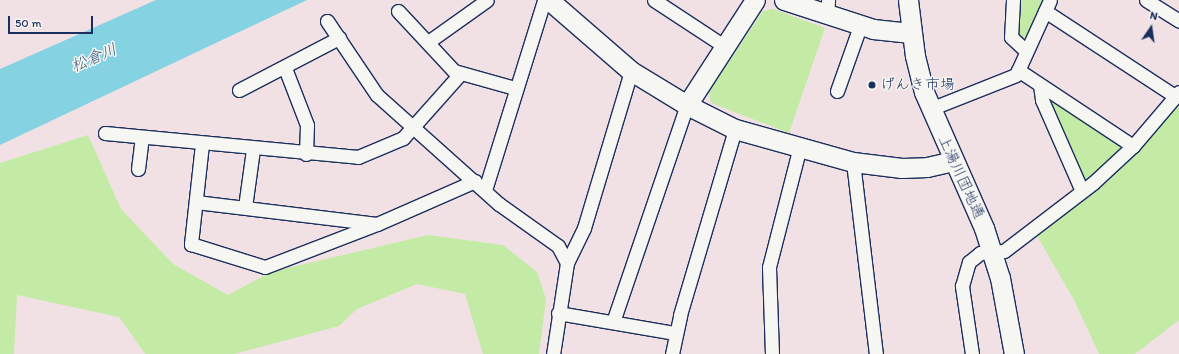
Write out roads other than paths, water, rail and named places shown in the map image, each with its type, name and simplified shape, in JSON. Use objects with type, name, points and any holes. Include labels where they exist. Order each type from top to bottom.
[{"type":"street","points":[[428,42],[487,0]]},
{"type":"street","points":[[202,144],[192,244],[265,268],[472,186],[515,88],[544,0]]},
{"type":"street","points":[[549,0],[631,71],[687,105],[735,128],[799,150],[853,162],[902,168],[927,167],[953,161]]},
{"type":"street","points":[[654,0],[724,46]]},
{"type":"street","points":[[613,322],[687,105],[724,46],[756,0]]},
{"type":"street","points":[[784,0],[827,8],[860,26],[911,33]]},
{"type":"street","name":"上湯川団地通","points":[[908,0],[911,33],[930,109],[992,253],[1014,354]]},
{"type":"street","points":[[1013,0],[1012,37],[1026,51]]},
{"type":"street","points":[[1146,0],[1179,22]]},
{"type":"street","points":[[930,109],[1016,75],[1047,5],[1177,94],[1133,146],[1082,191],[1004,251],[973,257],[963,280],[972,354]]},
{"type":"street","points":[[398,11],[460,74],[515,88]]},
{"type":"street","points":[[327,21],[377,95],[410,132],[472,186],[546,236],[558,246],[567,263]]},
{"type":"street","points":[[837,91],[860,26]]},
{"type":"street","points":[[239,90],[285,68],[339,38]]},
{"type":"street","points":[[285,68],[307,125],[306,154]]},
{"type":"street","points":[[1018,70],[1133,146]]},
{"type":"street","points":[[553,354],[558,313],[567,263],[582,233],[631,71]]},
{"type":"street","points":[[105,133],[253,149],[358,157],[410,132],[460,74]]},
{"type":"street","points":[[1040,85],[1042,100],[1082,191]]},
{"type":"street","points":[[672,354],[675,333],[735,128]]},
{"type":"street","points":[[138,169],[142,137]]},
{"type":"street","points":[[245,207],[253,149]]},
{"type":"street","points":[[772,354],[769,267],[799,150]]},
{"type":"street","points":[[853,162],[876,354]]},
{"type":"street","points":[[196,202],[377,224]]},
{"type":"street","points":[[558,313],[675,333]]},
{"type":"water","name":"松倉川","points":[[156,0],[307,0],[0,145],[0,69]]},
{"type":"place","name":"げんき市場","points":[[872,85]]}]
